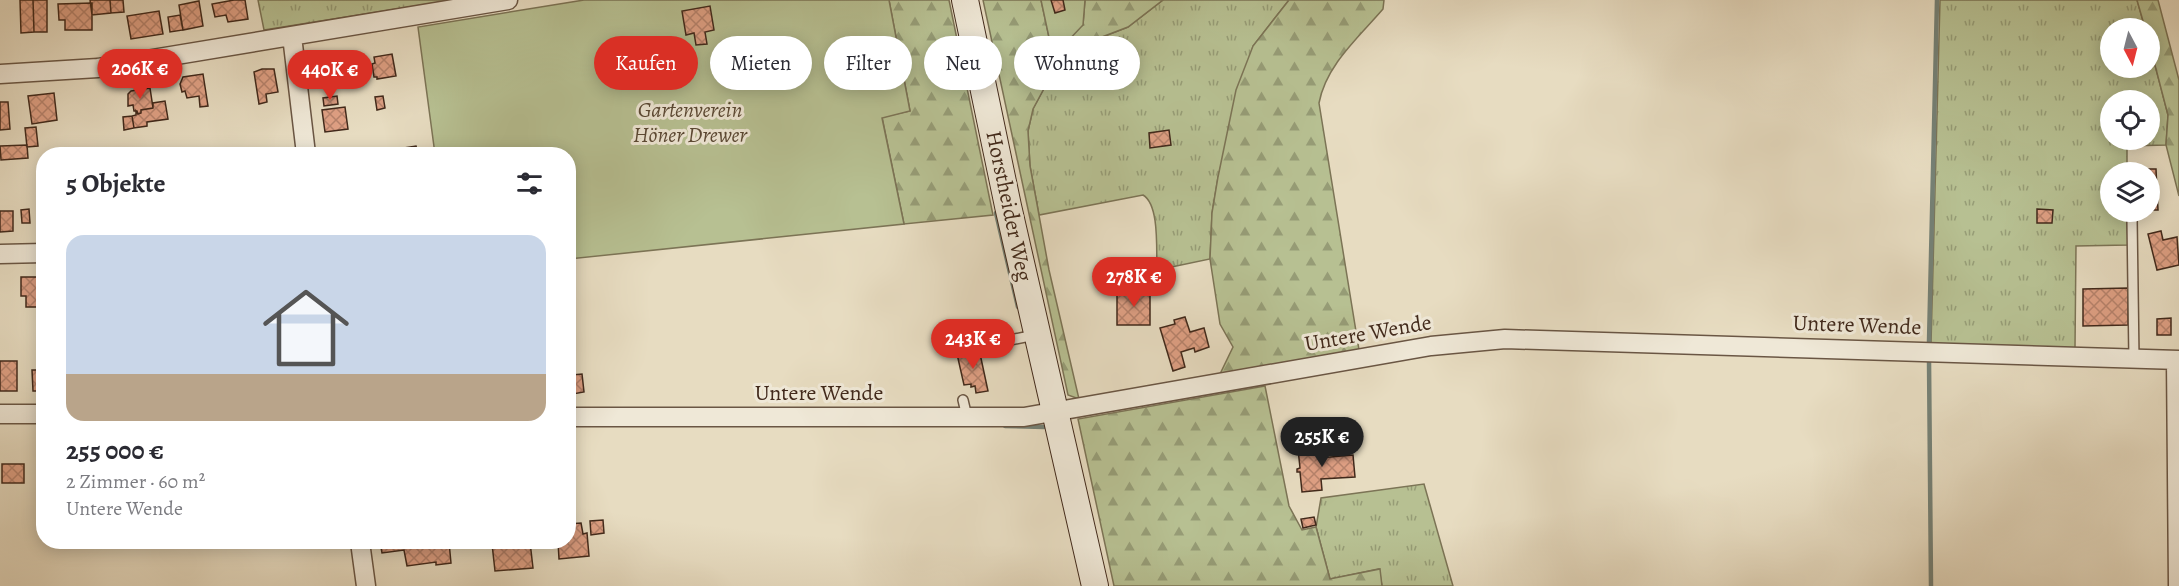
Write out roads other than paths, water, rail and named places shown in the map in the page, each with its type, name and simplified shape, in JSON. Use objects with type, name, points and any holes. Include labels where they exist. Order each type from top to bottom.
[{"type":"street","points":[[0,74],[98,68],[508,0]]},
{"type":"street","name":"Horstheider Weg","points":[[965,0],[1037,334],[1095,586]]},
{"type":"street","points":[[292,36],[305,147]]},
{"type":"street","points":[[0,254],[36,253]]},
{"type":"street","name":"Untere Wende","points":[[576,417],[965,409],[1024,417],[1431,346],[1505,339],[2178,360]]},
{"type":"street","points":[[2178,360],[2178,586]]},
{"type":"street","points":[[0,414],[36,414]]},
{"type":"street","points":[[361,549],[366,586]]},
{"type":"lane","points":[[2132,222],[2134,359]]},
{"type":"lane","points":[[1010,340],[1037,334]]},
{"type":"waterway","points":[[1929,342],[1937,0]]},
{"type":"waterway","points":[[996,213],[1018,307]]},
{"type":"waterway","points":[[1929,360],[1931,586]]},
{"type":"waterway","points":[[1005,426],[1044,427]]},
{"type":"park label","name":"Gartenverein Höner Drewer","points":[[690,122]]}]
